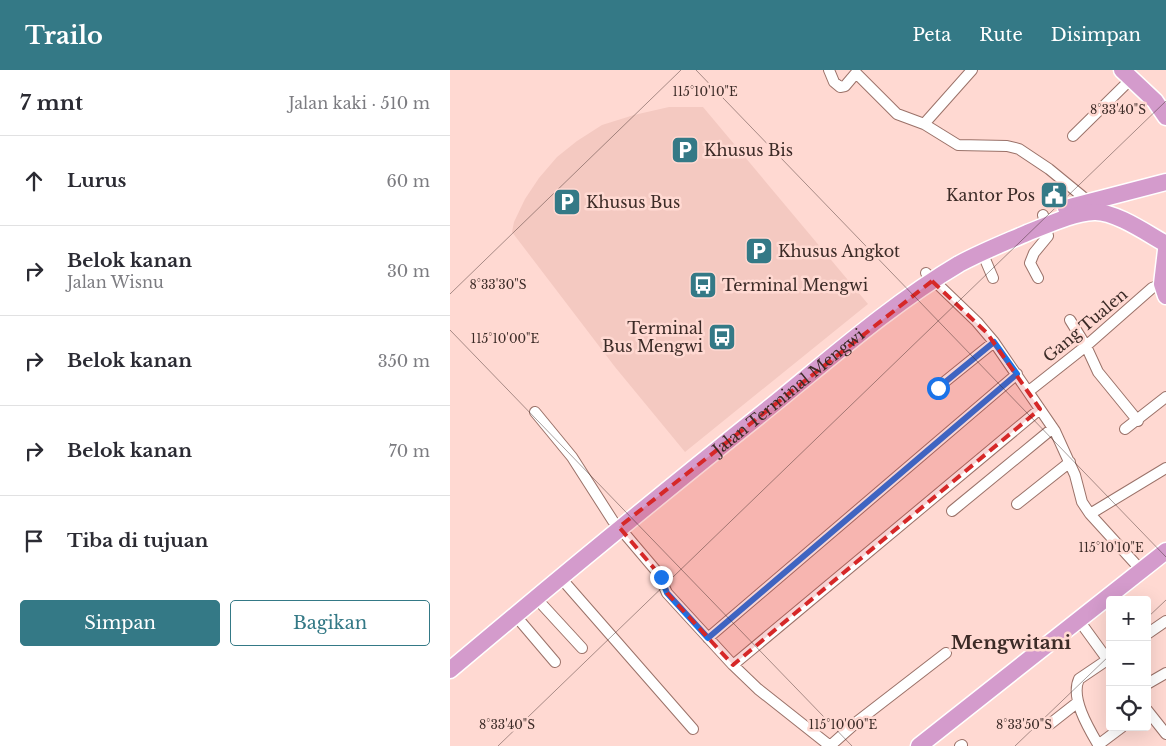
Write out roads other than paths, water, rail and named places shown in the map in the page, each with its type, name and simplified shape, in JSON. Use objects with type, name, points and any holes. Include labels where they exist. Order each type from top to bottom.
[{"type":"highway","points":[[1127,74],[1160,103],[1166,116]]},
{"type":"highway","name":"Jalan Terminal Mengwi","points":[[450,670],[560,577],[616,524],[711,440],[929,277],[978,244],[1088,202],[1166,182]]},
{"type":"highway","name":"Jalan Terminal Mengwi","points":[[929,277],[1045,220],[1079,214],[1104,213],[1166,244]]},
{"type":"highway","points":[[1164,290],[1166,250]]},
{"type":"highway","name":"Jalan Terminal Mengwi","points":[[450,658],[616,524]]},
{"type":"highway","points":[[919,746],[1166,551]]},
{"type":"street","points":[[829,70],[834,82],[840,87],[844,86],[857,72],[897,114],[924,124],[958,145],[1007,146],[1019,149],[1049,169],[1088,202]]},
{"type":"street","points":[[924,124],[972,70]]},
{"type":"street","points":[[1073,136],[1127,74]]},
{"type":"street","points":[[1038,278],[1030,263],[1034,253],[1048,236],[1045,220]]},
{"type":"street","points":[[982,252],[992,278]]},
{"type":"street","points":[[929,277],[977,322],[994,342],[1053,428],[1070,462],[1082,502],[1090,514],[1141,570]]},
{"type":"street","name":"Gang Tualen","points":[[1029,391],[1086,346],[1152,288],[1164,290]]},
{"type":"street","points":[[1070,320],[1086,346],[1098,372],[1138,421]]},
{"type":"street","points":[[938,388],[994,342]]},
{"type":"street","points":[[708,638],[1017,374]]},
{"type":"street","points":[[1125,429],[1138,421],[1166,397]]},
{"type":"street","points":[[733,665],[1040,409]]},
{"type":"street","points":[[535,412],[572,457],[616,524],[658,573],[667,593],[733,665],[758,689],[830,746],[858,721],[946,654]]},
{"type":"street","points":[[952,511],[1053,428]]},
{"type":"street","points":[[1017,504],[1070,462]]},
{"type":"street","points":[[1090,514],[1166,468]]},
{"type":"street","points":[[560,577],[693,729]]},
{"type":"street","points":[[536,598],[582,648]]},
{"type":"street","points":[[515,615],[555,662]]},
{"type":"street","points":[[1078,619],[1106,657]]},
{"type":"street","points":[[1151,631],[1166,621]]},
{"type":"street","points":[[1106,663],[1079,679],[1076,685],[1078,702],[1096,745],[1116,731]]},
{"type":"street","points":[[1151,681],[1166,672]]},
{"type":"street","points":[[1050,724],[1078,702]]},
{"type":"street","points":[[1151,715],[1166,734]]},
{"type":"place","name":"Khusus Bis","points":[[685,150]]},
{"type":"place","name":"Kantor Pos","points":[[1054,195]]},
{"type":"place","name":"Khusus Bus","points":[[567,202]]},
{"type":"place","name":"Khusus Angkot","points":[[759,251]]},
{"type":"place","name":"Terminal Mengwi","points":[[703,285]]},
{"type":"place","name":"Terminal Bus Mengwi","points":[[722,337]]},
{"type":"district","name":"Mengwitani","points":[[1011,642]]}]
